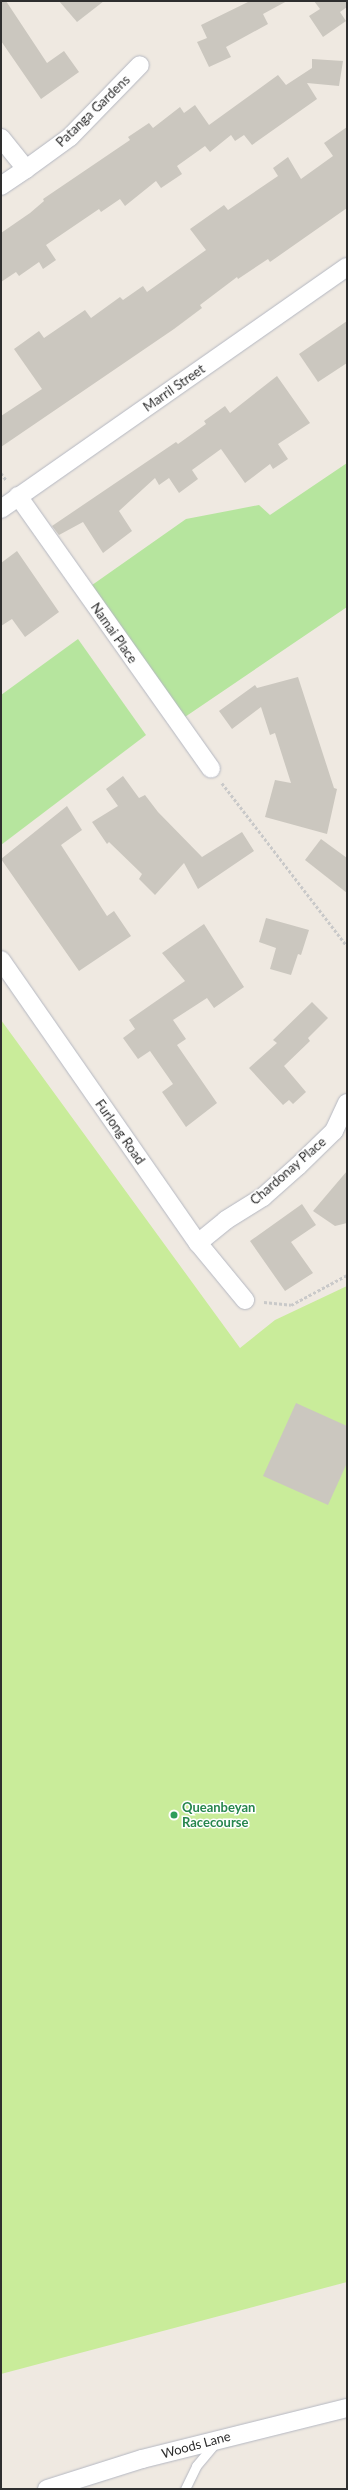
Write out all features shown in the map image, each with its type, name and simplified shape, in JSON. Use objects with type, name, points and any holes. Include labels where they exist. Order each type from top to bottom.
[{"type":"street","name":"Patanga Gardens","points":[[1,186],[70,137],[140,66]]},
{"type":"street","points":[[1,138],[26,169]]},
{"type":"street","name":"Marril Street","points":[[1,509],[347,268]]},
{"type":"street","name":"Namai Place","points":[[18,496],[211,769]]},
{"type":"street","name":"Furlong Road","points":[[1,960],[198,1243],[245,1300]]},
{"type":"street","name":"Chardonay Place","points":[[198,1243],[226,1220],[263,1196],[298,1166],[334,1130],[347,1103]]},
{"type":"street","name":"Woods Lane","points":[[61,2488],[220,2438],[347,2408]]},
{"type":"lane","points":[[185,2489],[196,2466],[220,2438]]},
{"type":"path","points":[[211,769],[347,946]]},
{"type":"path","points":[[245,1300],[291,1305],[347,1275]]},
{"type":"green space","points":[[347,463],[347,607],[179,721],[85,590],[186,519],[259,505],[270,515]]},
{"type":"green space","points":[[78,639],[146,735],[1,845],[1,695]]},
{"type":"green space","name":"Queanbeyan Racecourse","points":[[1,1020],[240,1348],[275,1320],[347,1286],[347,2282],[1,2374]]},
{"type":"building","points":[[1,1],[6,1],[47,63],[64,51],[79,72],[41,99],[1,41]]},
{"type":"building","points":[[59,1],[104,1],[77,22]]},
{"type":"building","points":[[250,1],[287,1],[263,14],[268,24],[226,47],[231,57],[209,67],[197,42],[207,38],[201,25]]},
{"type":"building","points":[[314,1],[347,1],[347,7],[340,12],[346,21],[323,37],[309,16],[320,9]]},
{"type":"building","points":[[312,59],[343,61],[339,86],[307,83],[317,99],[252,145],[244,135],[235,141],[231,135],[210,152],[205,146],[177,166],[182,174],[161,188],[156,181],[125,206],[120,199],[101,212],[99,209],[46,245],[56,260],[43,269],[39,262],[19,276],[16,272],[1,282],[1,233],[30,213],[44,201],[43,199],[130,140],[128,137],[149,123],[153,128],[180,107],[184,113],[195,105],[209,125],[278,75],[286,85],[312,68]]},
{"type":"building","points":[[347,127],[347,208],[270,262],[268,259],[238,279],[237,277],[200,305],[202,308],[174,329],[1,447],[1,416],[42,389],[14,349],[39,331],[44,338],[85,310],[91,318],[120,297],[123,300],[143,286],[147,292],[206,250],[190,229],[224,205],[228,210],[278,176],[273,168],[288,157],[301,179],[333,156],[324,143]]},
{"type":"building","points":[[347,321],[347,363],[318,382],[299,354]]},
{"type":"building","points":[[277,376],[310,423],[278,444],[288,459],[273,469],[270,464],[245,483],[221,449],[192,470],[198,479],[179,493],[169,478],[159,485],[155,478],[119,511],[132,531],[103,553],[83,522],[59,535],[52,526],[176,442],[178,444],[206,424],[204,421],[225,406],[230,413]]},
{"type":"building","points":[[17,551],[59,612],[25,637],[12,619],[1,626],[1,563]]},
{"type":"building","points":[[298,677],[334,788],[337,789],[327,834],[265,817],[275,780],[291,783],[275,733],[270,735],[261,707],[232,729],[219,711],[255,685],[257,688]]},
{"type":"building","points":[[123,776],[139,798],[145,795],[158,812],[202,857],[242,832],[254,851],[198,889],[184,863],[155,895],[139,879],[142,874],[109,842],[107,844],[92,822],[118,806],[106,789]]},
{"type":"building","points":[[67,806],[82,830],[61,845],[107,916],[114,911],[131,936],[79,971],[1,859]]},
{"type":"building","points":[[321,839],[347,858],[347,893],[305,860]]},
{"type":"building","points":[[266,918],[309,930],[301,955],[298,954],[291,975],[270,969],[276,948],[259,942]]},
{"type":"building","points":[[204,924],[244,987],[214,1008],[207,998],[173,1020],[186,1039],[177,1045],[217,1103],[186,1127],[162,1092],[173,1084],[150,1051],[138,1059],[123,1038],[135,1029],[129,1020],[185,981],[162,953]]},
{"type":"building","points":[[312,1002],[328,1018],[308,1038],[310,1041],[284,1066],[306,1092],[293,1104],[289,1100],[283,1105],[249,1068],[277,1043],[273,1040]]},
{"type":"building","points":[[347,1171],[347,1223],[335,1226],[313,1211]]},
{"type":"building","points":[[302,1204],[316,1225],[291,1242],[313,1273],[285,1291],[250,1241]]},
{"type":"building","points":[[296,1403],[347,1426],[347,1463],[328,1505],[263,1476]]},
{"type":"place","name":"Queanbeyan Racecourse","points":[[174,1815]]}]
